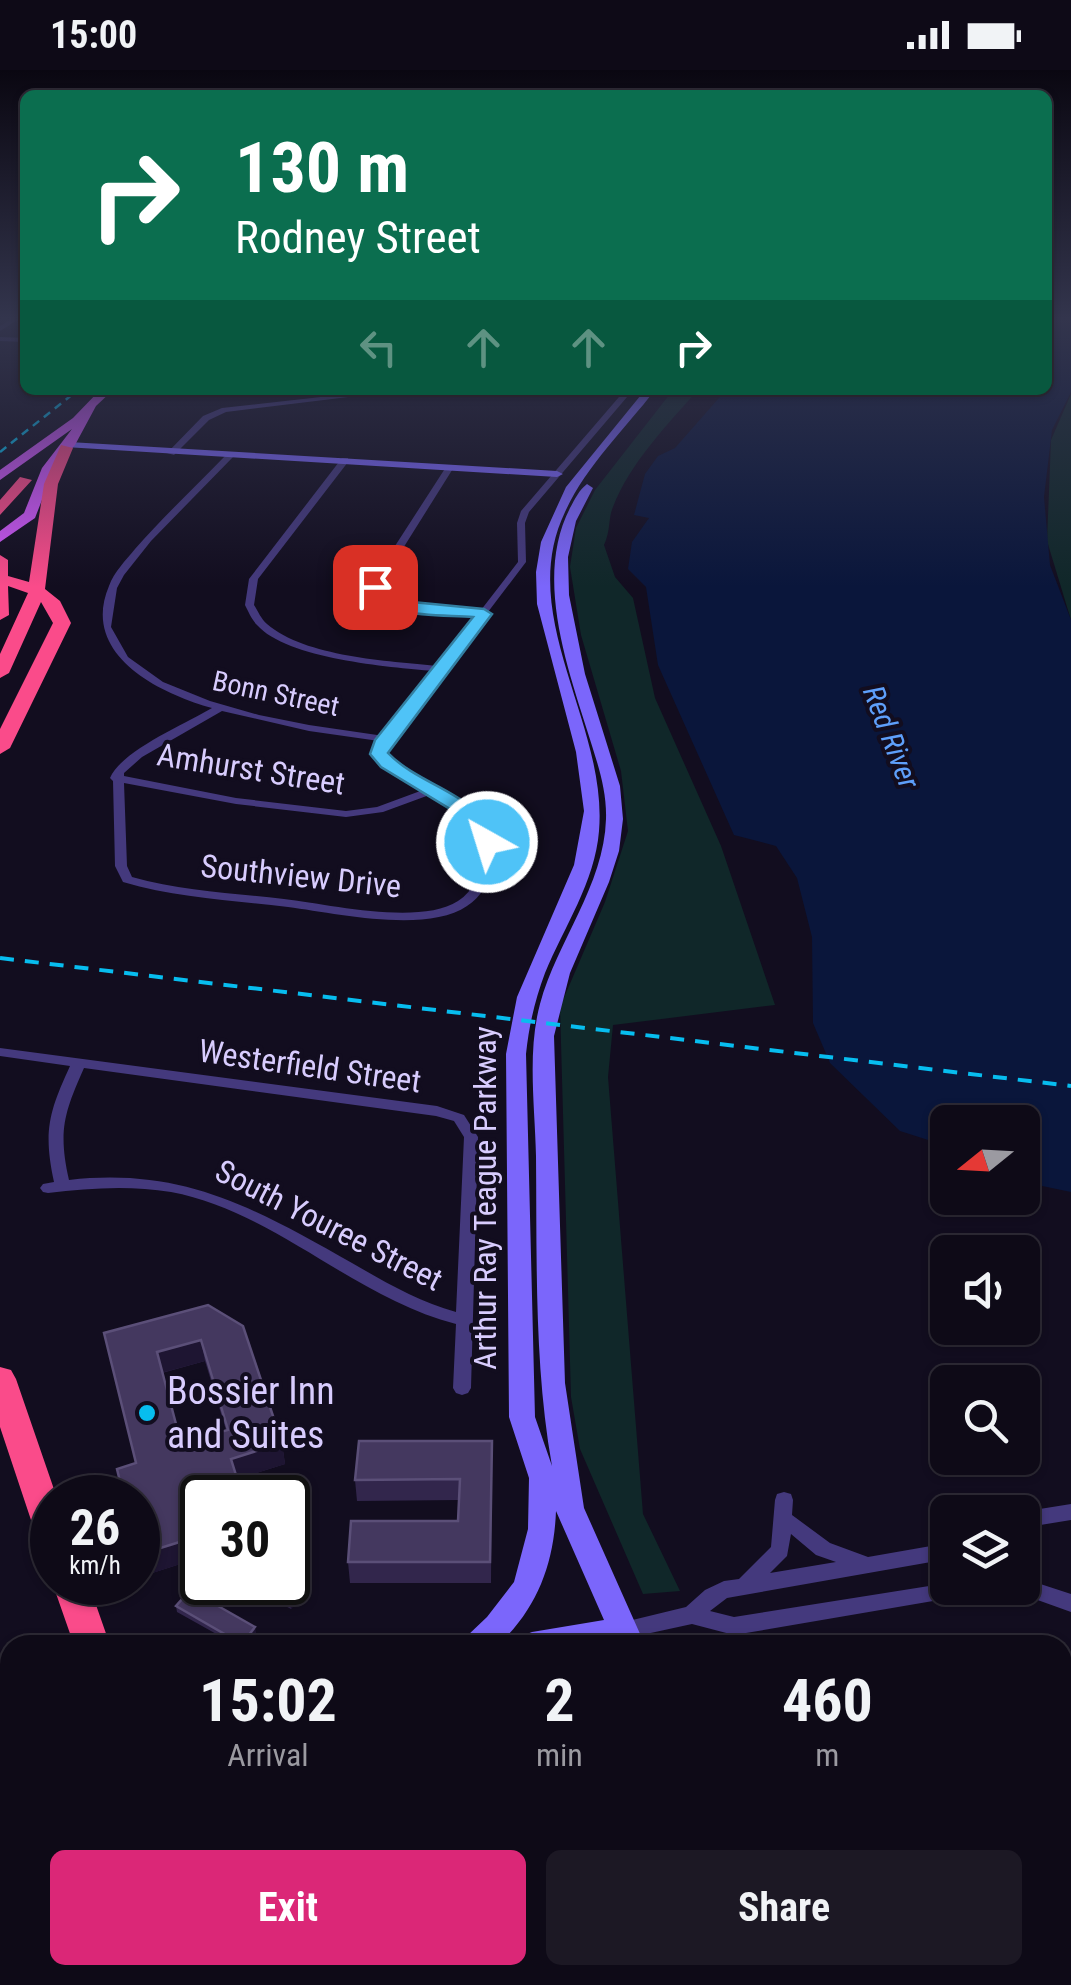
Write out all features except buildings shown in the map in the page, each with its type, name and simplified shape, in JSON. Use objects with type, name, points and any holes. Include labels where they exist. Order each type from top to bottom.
[{"type":"highway","points":[[0,673],[36,595],[58,445]]},
{"type":"highway","points":[[0,510],[25,480]]},
{"type":"highway","points":[[0,560],[0,615]]},
{"type":"highway","points":[[0,748],[53,648],[62,623],[57,608],[40,593],[1,583]]},
{"type":"highway","points":[[0,1379],[33,1475]]},
{"type":"highway","points":[[78,1605],[89,1635]]},
{"type":"main road","points":[[0,538],[30,515],[58,445],[89,408]]},
{"type":"main road","points":[[25,480],[89,408]]},
{"type":"main road","points":[[0,476],[58,445]]},
{"type":"street","points":[[173,451],[214,414],[239,408]]},
{"type":"street","points":[[386,738],[522,562],[524,514],[613,408]]},
{"type":"street","name":"Arthur Ray Teague Parkway","points":[[625,1635],[570,1508],[542,1478],[525,1432],[519,1392],[517,1034],[529,985],[586,856],[593,818],[590,783],[546,612],[542,561],[550,526],[562,501],[635,408]]},
{"type":"street","name":"Arthur Ray Teague Parkway","points":[[570,1508],[568,1469],[552,1384],[544,1036],[552,993],[606,864],[615,813],[610,780],[563,609],[559,560],[566,526],[581,496],[650,408]]},
{"type":"street","points":[[58,445],[304,456],[557,474]]},
{"type":"street","name":"Bonn Street","points":[[231,455],[119,576],[107,608],[112,636],[132,663],[160,683],[218,710],[297,728],[386,738]]},
{"type":"street","points":[[345,460],[254,579],[248,594],[250,607],[267,628],[319,652],[358,661],[440,669]]},
{"type":"street","points":[[450,467],[380,577],[376,592],[399,605],[484,614]]},
{"type":"street","points":[[0,498],[25,480]]},
{"type":"street","points":[[116,778],[128,761],[218,710]]},
{"type":"street","name":"Southview Drive","points":[[116,778],[121,871],[127,879],[199,893],[405,916],[458,907],[474,898],[486,881],[484,829],[470,813],[381,758],[378,750],[386,738]]},
{"type":"street","name":"Amhurst Street","points":[[116,778],[216,798],[333,814],[380,810],[433,790]]},
{"type":"street","name":"Westerfield Street","points":[[0,1052],[437,1110],[459,1118],[471,1137],[462,1388]]},
{"type":"street","name":"South Youree Street","points":[[78,1062],[53,1122],[56,1187],[139,1181],[212,1196],[248,1212],[403,1299],[464,1320]]},
{"type":"street","points":[[489,1635],[515,1610],[533,1577],[544,1535],[542,1478]]},
{"type":"street","points":[[745,1586],[780,1550],[784,1500]]},
{"type":"street","points":[[1040,1517],[1071,1512]]},
{"type":"street","points":[[791,1524],[823,1549],[868,1564]]},
{"type":"street","points":[[635,1635],[692,1615],[712,1596],[745,1586],[930,1553]]},
{"type":"street","points":[[1040,1592],[1071,1603]]},
{"type":"street","points":[[692,1615],[734,1626],[930,1594]]},
{"type":"green space","points":[[659,408],[682,408],[629,475],[611,511],[604,545],[615,577],[633,598],[655,698],[721,846],[775,1005],[613,1025],[608,1077],[643,1514],[680,1591],[643,1594],[580,1449],[571,1397],[560,1007],[605,902],[628,831],[621,771],[581,635],[570,567],[576,528],[595,490]]},
{"type":"green space","points":[[1065,408],[1071,408],[1071,620],[1047,541],[1051,440]]},
{"type":"water","name":"Red River","points":[[710,408],[1063,408],[1052,430],[1044,497],[1050,565],[1071,620],[1071,1192],[1040,1186],[1040,1105],[930,1105],[930,1141],[900,1131],[830,1063],[813,1023],[812,937],[797,878],[776,846],[734,835],[658,665],[646,587],[628,569],[632,542],[649,518],[634,515],[645,474],[658,456],[675,448]]},
{"type":"railway","points":[[0,452],[55,408]]},
{"type":"railway","points":[[0,958],[1071,1086]]},
{"type":"place","name":"Bossier Inn and Suites","points":[[147,1413]]},
{"type":"route","points":[[375,587],[378,596],[399,605],[484,614],[381,744],[378,754],[470,813],[484,829],[487,842]]}]
